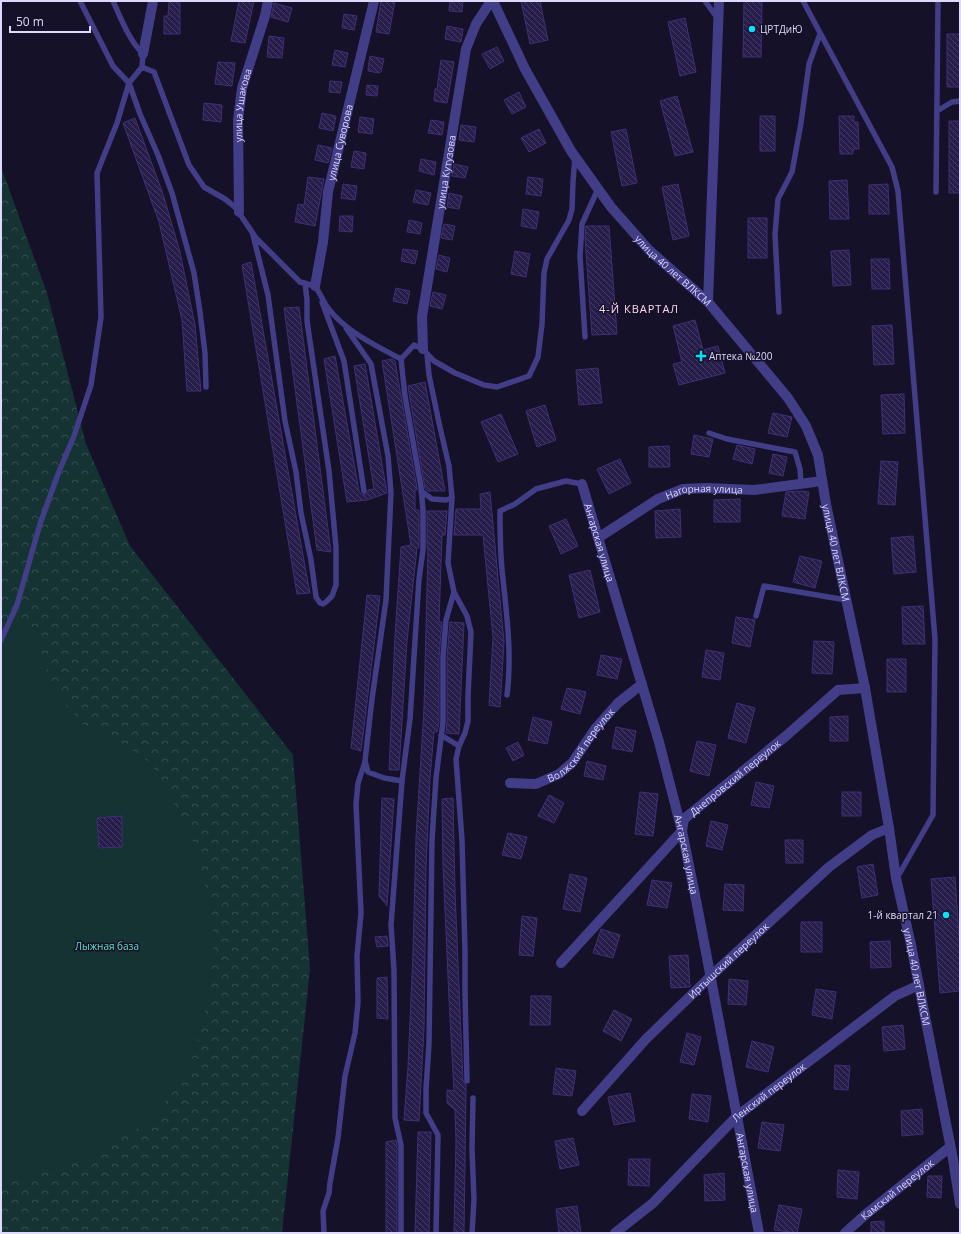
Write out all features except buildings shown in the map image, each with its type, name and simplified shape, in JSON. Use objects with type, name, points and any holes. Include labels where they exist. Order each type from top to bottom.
[{"type":"street","points":[[143,54],[153,1]]},
{"type":"street","name":"улица Ушакова","points":[[239,212],[238,120],[242,88],[265,16],[268,1]]},
{"type":"street","name":"улица Суворова","points":[[317,289],[328,192],[374,1]]},
{"type":"street","name":"улица 40 лет ВЛКСМ","points":[[492,1],[525,69],[575,157],[611,207],[649,250],[708,302],[788,398],[806,426],[818,455],[846,600],[865,688],[896,878],[919,985],[960,1204]]},
{"type":"street","name":"улица Кутузова","points":[[425,352],[422,316],[466,49],[476,24],[492,1]]},
{"type":"street","points":[[708,302],[720,1]]},
{"type":"street","name":"Нагорная улица","points":[[598,538],[658,498],[683,489],[707,488],[754,490],[822,481]]},
{"type":"street","name":"Ангарская улица","points":[[582,484],[659,742],[682,831],[711,976],[759,1233]]},
{"type":"street","name":"Волжский переулок","points":[[510,783],[536,784],[559,774],[572,763],[595,729],[618,703],[642,684]]},
{"type":"street","name":"Днепровский переулок","points":[[561,963],[682,831],[684,819],[786,736],[809,714],[838,690],[865,688]]},
{"type":"street","name":"Иртышский переулок","points":[[582,1111],[646,1040],[711,976],[829,867],[872,835],[889,828]]},
{"type":"street","name":"Ленский переулок","points":[[615,1233],[653,1203],[737,1116],[895,996],[919,985]]},
{"type":"street","name":"Камский переулок","points":[[845,1233],[865,1215],[950,1147]]},
{"type":"lane","points":[[80,1],[113,66],[129,83],[172,193],[194,273],[205,353],[206,387]]},
{"type":"lane","points":[[1,640],[17,605],[40,524],[58,474],[74,436],[91,385],[101,316],[97,173],[117,123],[129,83],[142,67],[143,54],[121,19],[113,1]]},
{"type":"lane","points":[[705,1],[719,21]]},
{"type":"lane","points":[[803,1],[892,167],[898,190],[935,639],[933,815],[896,878]]},
{"type":"lane","points":[[936,192],[938,1]]},
{"type":"lane","points":[[779,312],[775,234],[778,199],[792,172],[801,123],[809,64],[820,34]]},
{"type":"lane","points":[[142,67],[154,72],[189,165],[204,187],[225,199],[239,212],[256,238],[300,282],[317,289],[328,308],[347,327],[401,359]]},
{"type":"lane","points":[[937,111],[952,102],[960,100]]},
{"type":"lane","points":[[401,1233],[402,1145],[395,1118],[394,970],[391,925],[402,781],[410,719],[419,579],[423,550],[423,510],[414,442],[405,396],[401,359],[414,345],[425,352],[434,362],[484,385],[497,386],[529,376],[538,357],[542,324],[544,273],[547,260],[569,220],[572,209],[575,157]]},
{"type":"lane","points":[[585,337],[580,256],[582,224],[598,189]]},
{"type":"lane","points":[[252,232],[268,295],[285,421],[296,472],[316,598],[323,604],[332,596],[336,585],[336,547],[329,471],[307,321],[305,283]]},
{"type":"lane","points":[[317,289],[344,361],[364,491]]},
{"type":"lane","points":[[324,1233],[323,1211],[329,1193],[338,1138],[345,1076],[355,1033],[357,1017],[357,956],[361,914],[356,804],[358,783],[365,761],[386,600],[391,493],[388,456],[371,364],[338,318]]},
{"type":"lane","points":[[425,352],[430,382],[449,466],[452,498],[448,563],[454,592],[467,616],[471,632],[468,721],[456,758],[462,840],[467,1081]]},
{"type":"lane","points":[[709,433],[728,439],[795,452],[800,469],[801,484]]},
{"type":"lane","points":[[507,695],[510,666],[509,637],[503,579],[500,511],[515,504],[536,489],[566,481],[582,484]]},
{"type":"lane","points":[[421,491],[432,499],[446,500],[452,498]]},
{"type":"lane","points":[[756,616],[764,586],[846,600]]},
{"type":"lane","points":[[436,1233],[438,1135],[426,1113],[429,1044],[432,840],[436,778],[442,722],[443,657],[446,620],[454,592]]},
{"type":"lane","points":[[441,735],[459,746]]},
{"type":"lane","points":[[365,761],[368,772],[384,778],[402,781]]},
{"type":"lane","points":[[472,1233],[474,1200],[472,1150],[473,1098]]},
{"type":"green space","points":[[1,167],[47,293],[86,444],[130,546],[293,755],[310,969],[282,1233],[1,1233]]},
{"type":"green space","name":"Лыжная база","points":[[1,619],[40,631],[41,654],[55,692],[84,726],[118,741],[151,763],[190,832],[211,906],[214,944],[206,1008],[191,1063],[154,1118],[92,1156],[19,1180],[1,1179]]},
{"type":"place","name":"ЦРТДиЮ","points":[[752,29]]},
{"type":"place","name":"Аптека №200","points":[[701,356]]},
{"type":"place","name":"1-й квартал 21","points":[[946,915]]},
{"type":"district","name":"4-Й КВАРТАЛ","points":[[639,308]]}]
